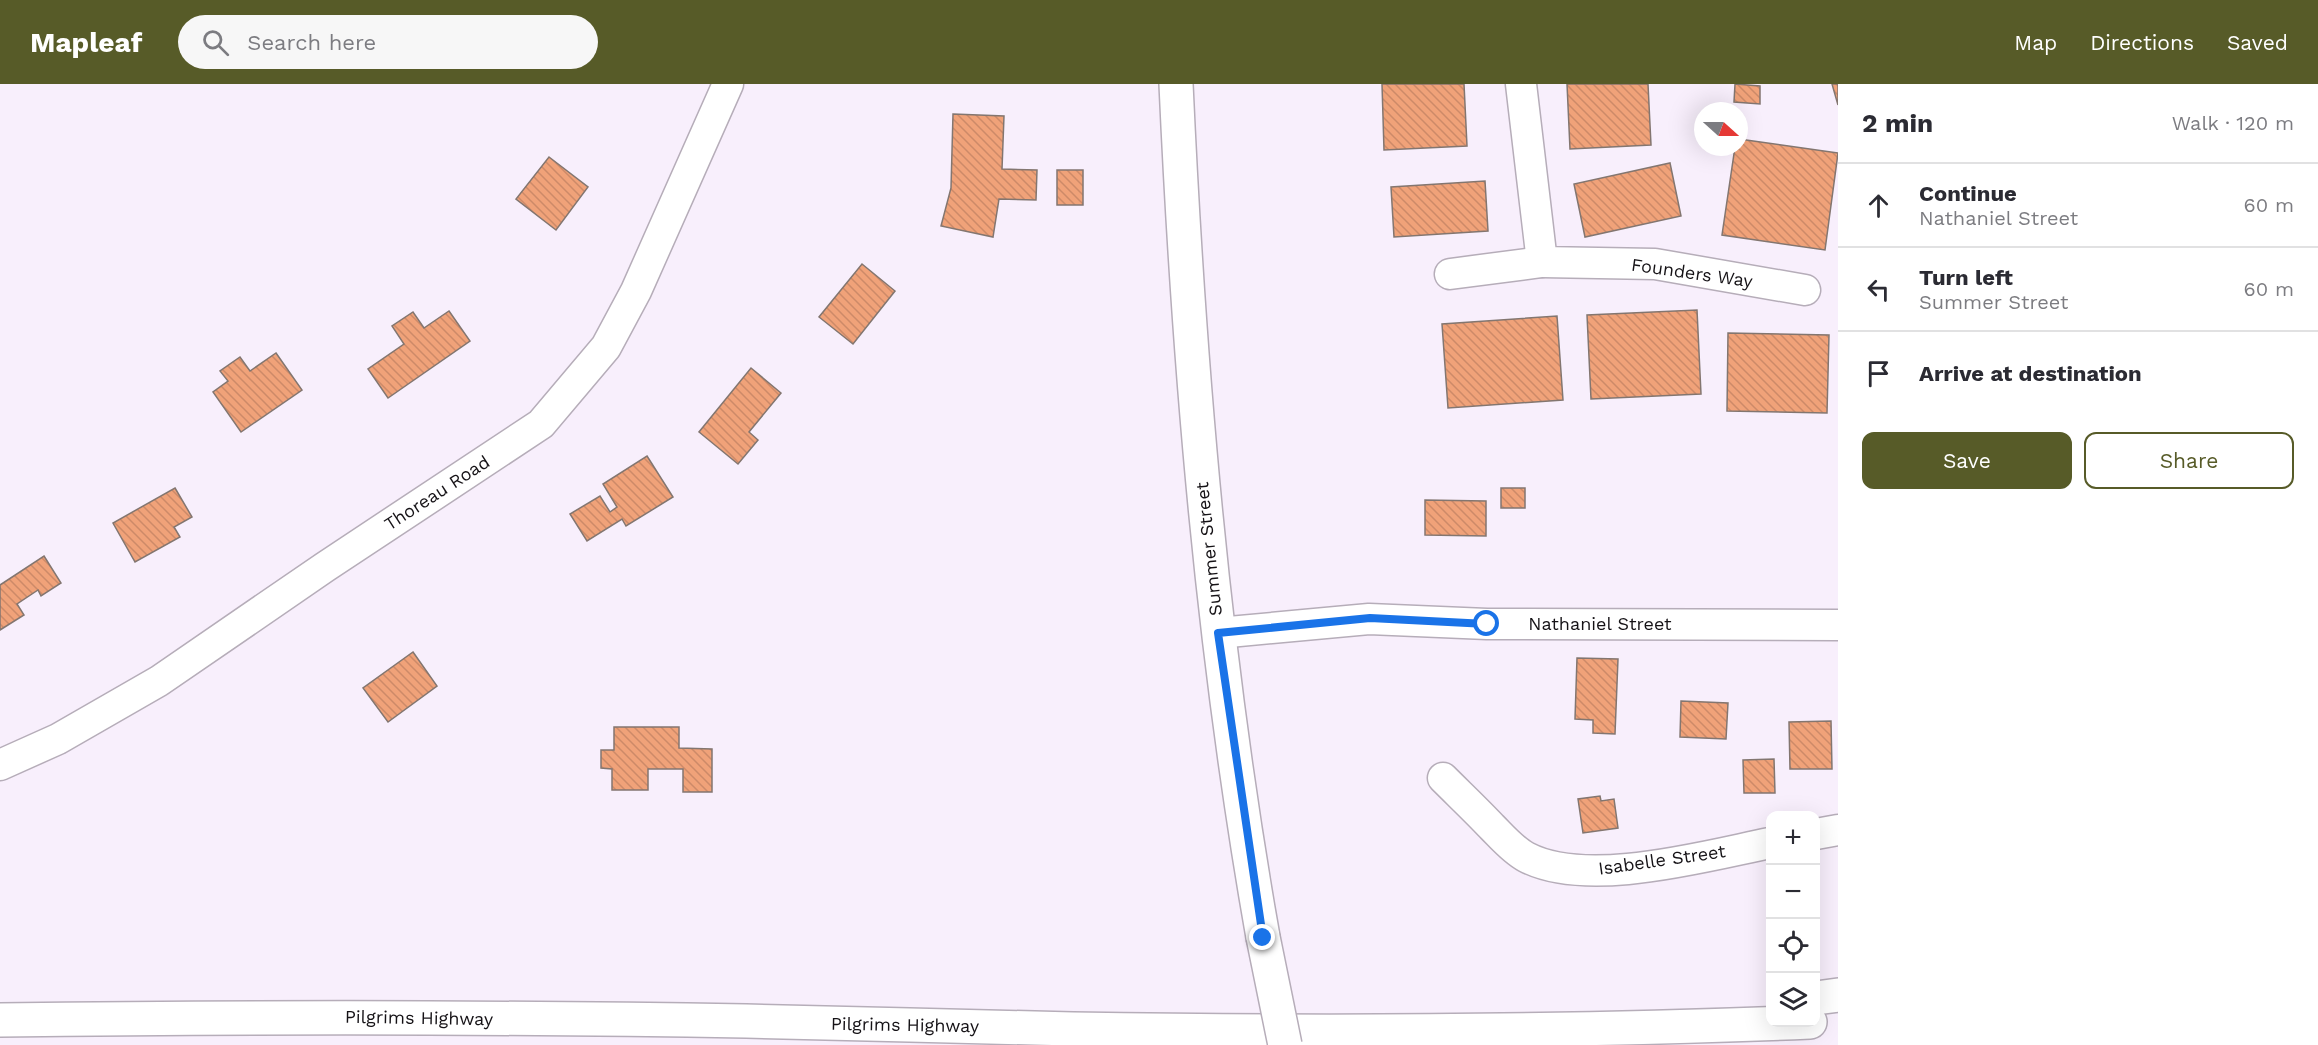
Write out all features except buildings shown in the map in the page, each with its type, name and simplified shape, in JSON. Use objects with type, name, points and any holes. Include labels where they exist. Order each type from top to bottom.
[{"type":"main road","name":"Summer Street","points":[[1176,84],[1191,363],[1218,633],[1263,938],[1285,1045]]},
{"type":"main road","points":[[1820,997],[1838,995]]},
{"type":"main road","points":[[1627,1030],[1766,1004]]},
{"type":"main road","name":"Pilgrims Highway","points":[[0,1020],[290,1017],[746,1021],[1098,1029],[1627,1030],[1766,1025]]},
{"type":"main road","points":[[1820,1022],[1838,1021]]},
{"type":"street","name":"Thoreau Road","points":[[0,765],[58,739],[159,681],[325,567],[541,424],[606,347],[636,291],[728,84]]},
{"type":"street","points":[[1521,84],[1542,262]]},
{"type":"street","name":"Founders Way","points":[[1450,274],[1542,262],[1655,264],[1805,290]]},
{"type":"street","name":"Nathaniel Street","points":[[1218,633],[1370,618],[1487,624],[1838,625]]},
{"type":"street","name":"Isabelle Street","points":[[1443,778],[1508,843],[1525,857],[1551,867],[1595,871],[1666,863],[1766,844]]},
{"type":"street","points":[[1820,833],[1838,830]]},
{"type":"route","points":[[1263,938],[1218,633],[1370,618],[1487,624]]}]
